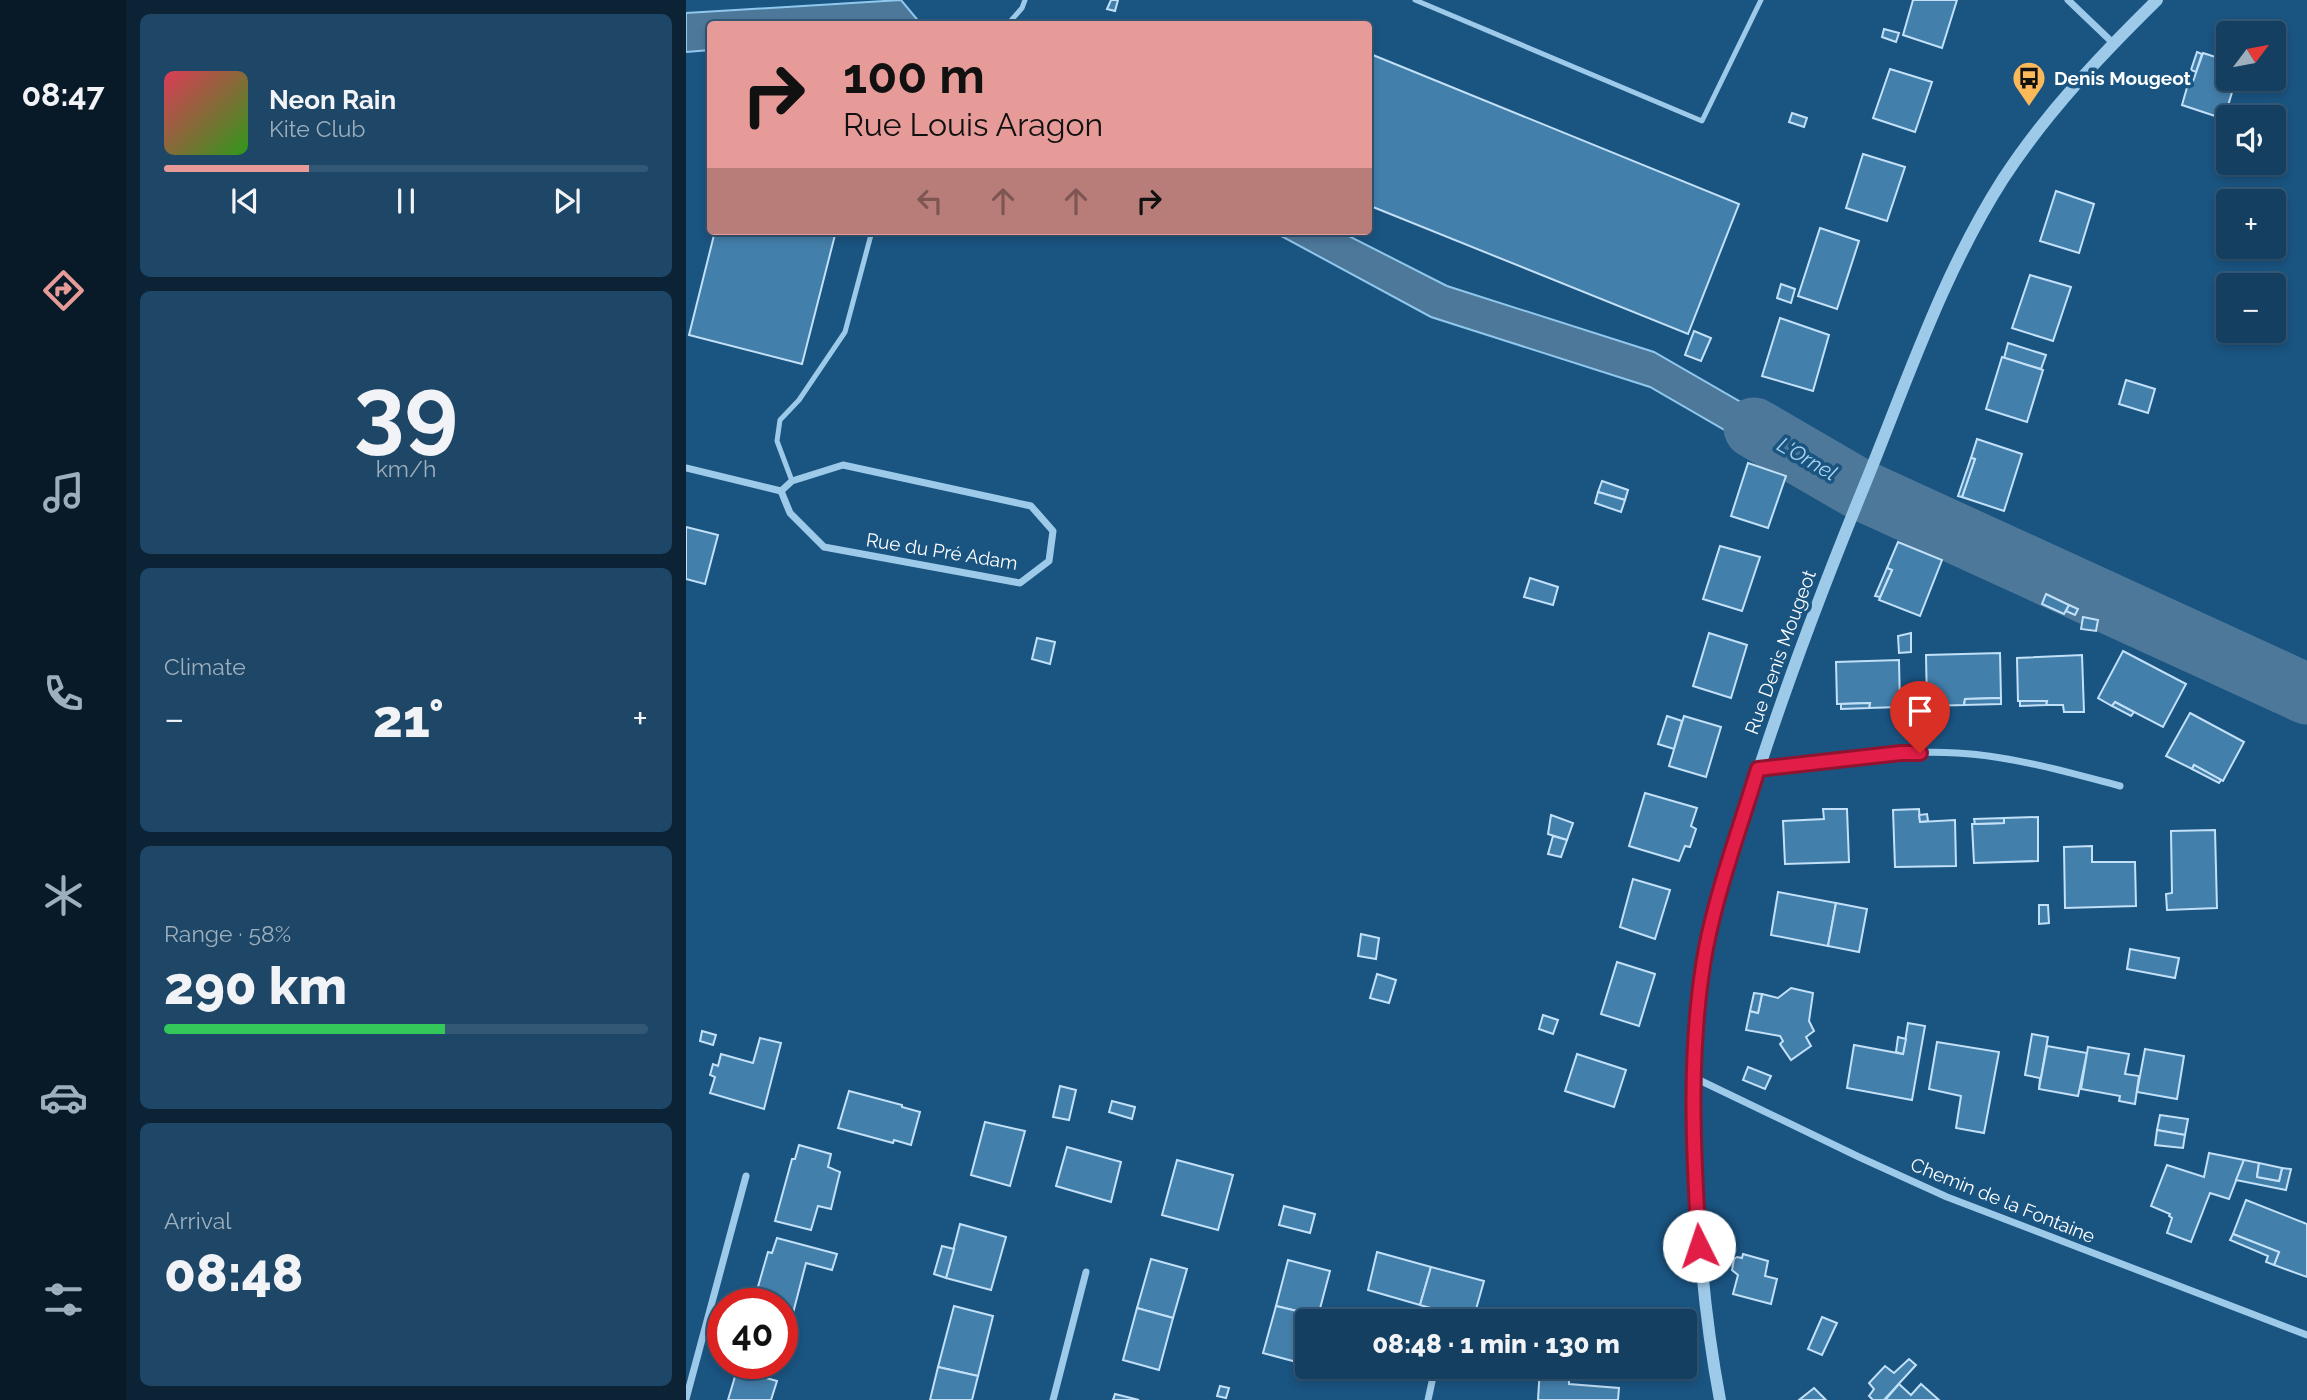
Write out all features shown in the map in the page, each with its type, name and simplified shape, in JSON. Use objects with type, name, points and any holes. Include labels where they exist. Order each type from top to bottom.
[{"type":"street","points":[[2068,0],[2113,43]]},
{"type":"street","name":"Rue Denis Mougeot","points":[[1720,1400],[1701,1274],[1696,1192],[1695,1078],[1698,1009],[1706,948],[1720,891],[1758,769],[1853,511],[1916,355],[1977,222],[2006,175],[2066,96],[2113,43],[2157,0]]},
{"type":"street","name":"Rue du Pré Adam","points":[[843,465],[1031,506],[1053,531],[1049,561],[1020,583],[824,547],[790,513],[781,491],[792,481],[843,465]]},
{"type":"street","points":[[686,468],[781,491]]},
{"type":"street","points":[[1758,769],[1901,753],[1958,753],[2014,761],[2120,786]]},
{"type":"street","name":"Chemin de la Fontaine","points":[[1695,1078],[1947,1197],[2307,1335]]},
{"type":"street","points":[[686,1399],[746,1176]]},
{"type":"street","points":[[1053,1400],[1086,1272]]},
{"type":"street","points":[[1428,1400],[1433,1379]]},
{"type":"lane","points":[[1011,21],[1025,0]]},
{"type":"lane","points":[[1415,0],[1702,121],[1761,0]]},
{"type":"lane","points":[[792,481],[777,441],[780,420],[799,400],[845,332],[871,235]]},
{"type":"water","points":[[901,0],[918,21],[707,21],[707,50],[686,52],[686,13]]},
{"type":"water","points":[[1279,235],[1347,235],[1447,286],[1654,352],[1831,454],[1823,487],[1650,387],[1431,317]]},
{"type":"building","points":[[1111,0],[1118,0],[1115,11],[1107,9]]},
{"type":"building","points":[[1913,0],[1957,0],[1942,48],[1903,35]]},
{"type":"building","points":[[1884,29],[1899,33],[1896,42],[1882,37]]},
{"type":"building","points":[[2197,52],[2202,54],[2196,72],[2191,70]]},
{"type":"building","points":[[2203,53],[2216,57],[2216,91],[2232,91],[2228,105],[2216,105],[2216,116],[2182,105],[2188,84],[2192,84]]},
{"type":"building","points":[[1372,55],[1739,204],[1688,334],[1372,207]]},
{"type":"building","points":[[1890,69],[1932,82],[1915,132],[1873,118]]},
{"type":"building","points":[[1792,113],[1807,118],[1804,127],[1789,122]]},
{"type":"building","points":[[1863,154],[1905,167],[1887,221],[1846,208]]},
{"type":"building","points":[[2056,191],[2094,204],[2079,253],[2040,241]]},
{"type":"building","points":[[1820,228],[1859,241],[1837,309],[1798,296]]},
{"type":"building","points":[[714,235],[835,235],[802,364],[689,335]]},
{"type":"building","points":[[2030,275],[2071,287],[2053,341],[2012,328]]},
{"type":"building","points":[[1781,284],[1795,289],[1791,303],[1777,298]]},
{"type":"building","points":[[1780,318],[1829,335],[1813,391],[1762,376]]},
{"type":"building","points":[[1694,331],[1711,338],[1701,361],[1685,355]]},
{"type":"building","points":[[2008,343],[2046,355],[2041,369],[2004,358]]},
{"type":"building","points":[[2002,357],[2043,370],[2027,422],[1986,409]]},
{"type":"building","points":[[2126,380],[2155,389],[2148,413],[2119,404]]},
{"type":"building","points":[[1977,439],[2022,454],[2004,511],[1962,497],[1975,459],[1971,458]]},
{"type":"building","points":[[1971,458],[1975,459],[1962,497],[1958,496]]},
{"type":"building","points":[[1748,463],[1786,476],[1768,528],[1731,516]]},
{"type":"building","points":[[1602,481],[1628,490],[1625,500],[1598,492]]},
{"type":"building","points":[[1598,492],[1625,500],[1621,512],[1595,503]]},
{"type":"building","points":[[686,527],[718,535],[705,584],[686,579]]},
{"type":"building","points":[[1898,542],[1942,560],[1920,616],[1879,600],[1892,570],[1887,568]]},
{"type":"building","points":[[1720,546],[1760,557],[1742,611],[1703,599]]},
{"type":"building","points":[[1887,568],[1892,570],[1880,597],[1875,596]]},
{"type":"building","points":[[1530,578],[1558,587],[1553,605],[1524,597]]},
{"type":"building","points":[[2046,594],[2069,605],[2064,614],[2042,604]]},
{"type":"building","points":[[2069,605],[2078,609],[2075,615],[2066,611]]},
{"type":"building","points":[[2083,617],[2098,620],[2096,631],[2081,629]]},
{"type":"building","points":[[1709,633],[1747,645],[1731,698],[1693,686]]},
{"type":"building","points":[[1911,633],[1911,652],[1899,653],[1898,636]]},
{"type":"building","points":[[1037,638],[1055,642],[1050,664],[1032,659]]},
{"type":"building","points":[[2123,651],[2186,684],[2163,727],[2115,702],[2112,706],[2098,698]]},
{"type":"building","points":[[2000,653],[2001,698],[1965,699],[1964,705],[1927,706],[1926,655]]},
{"type":"building","points":[[2082,655],[2084,712],[2064,712],[2063,705],[2046,705],[2047,701],[2018,701],[2017,658]]},
{"type":"building","points":[[1899,660],[1900,707],[1869,708],[1870,703],[1837,704],[1836,662]]},
{"type":"building","points":[[2001,698],[2001,704],[1964,705],[1965,699]]},
{"type":"building","points":[[2020,701],[2047,701],[2046,705],[2020,706]]},
{"type":"building","points":[[2115,702],[2134,712],[2131,716],[2112,706]]},
{"type":"building","points":[[1870,703],[1869,708],[1841,709],[1841,704]]},
{"type":"building","points":[[2190,713],[2244,742],[2223,781],[2194,765],[2192,769],[2166,756]]},
{"type":"building","points":[[1667,716],[1682,721],[1674,749],[1658,744]]},
{"type":"building","points":[[1684,716],[1721,727],[1706,777],[1669,766]]},
{"type":"building","points":[[2194,765],[2221,780],[2219,783],[2192,769]]},
{"type":"building","points":[[1645,793],[1697,808],[1691,826],[1696,829],[1690,847],[1685,846],[1679,861],[1629,846]]},
{"type":"building","points":[[1823,809],[1847,809],[1849,862],[1785,864],[1783,821],[1824,819]]},
{"type":"building","points":[[1919,809],[1920,822],[1955,820],[1956,866],[1895,867],[1893,810]]},
{"type":"building","points":[[1927,814],[1928,821],[1920,822],[1919,815]]},
{"type":"building","points":[[1551,815],[1573,823],[1567,840],[1548,834]]},
{"type":"building","points":[[2038,817],[2038,861],[1974,863],[1972,824],[2004,823],[2004,818]]},
{"type":"building","points":[[2004,818],[2004,823],[1975,824],[1974,819]]},
{"type":"building","points":[[2215,830],[2217,908],[2167,910],[2166,894],[2172,893],[2171,831]]},
{"type":"building","points":[[1553,836],[1567,840],[1561,857],[1548,854]]},
{"type":"building","points":[[2092,846],[2092,862],[2135,862],[2136,906],[2065,908],[2064,847]]},
{"type":"building","points":[[1633,879],[1670,890],[1655,939],[1620,927]]},
{"type":"building","points":[[1778,892],[1836,903],[1828,946],[1771,935]]},
{"type":"building","points":[[1836,903],[1867,909],[1859,952],[1828,946]]},
{"type":"building","points":[[2039,905],[2048,905],[2049,923],[2039,924]]},
{"type":"building","points":[[1361,934],[1379,938],[1376,959],[1358,956]]},
{"type":"building","points":[[2130,949],[2179,958],[2175,978],[2127,969]]},
{"type":"building","points":[[1617,962],[1655,974],[1639,1026],[1601,1014]]},
{"type":"building","points":[[1377,974],[1396,980],[1389,1003],[1370,998]]},
{"type":"building","points":[[1791,988],[1813,993],[1809,1021],[1814,1031],[1806,1037],[1811,1046],[1791,1060],[1780,1044],[1783,1041],[1780,1036],[1746,1030],[1750,1011],[1758,1013],[1762,994],[1778,998]]},
{"type":"building","points":[[1754,993],[1762,994],[1758,1013],[1750,1011]]},
{"type":"building","points":[[1543,1015],[1558,1020],[1553,1034],[1539,1029]]},
{"type":"building","points":[[1908,1023],[1925,1026],[1912,1100],[1847,1088],[1854,1045],[1903,1054]]},
{"type":"building","points":[[702,1031],[716,1035],[713,1045],[700,1041]]},
{"type":"building","points":[[2032,1034],[2048,1037],[2039,1089],[2040,1078],[2025,1075]]},
{"type":"building","points":[[1898,1037],[1906,1039],[1903,1054],[1896,1052]]},
{"type":"building","points":[[760,1038],[781,1043],[764,1109],[710,1093],[715,1077],[710,1075],[713,1064],[718,1066],[721,1054],[753,1063]]},
{"type":"building","points":[[1937,1042],[1999,1052],[1984,1133],[1956,1128],[1961,1096],[1929,1089]]},
{"type":"building","points":[[2047,1046],[2087,1053],[2078,1096],[2039,1089]]},
{"type":"building","points":[[2088,1047],[2129,1054],[2125,1074],[2139,1076],[2135,1104],[2119,1101],[2120,1096],[2081,1089]]},
{"type":"building","points":[[2145,1049],[2184,1056],[2177,1099],[2137,1092]]},
{"type":"building","points":[[1577,1054],[1626,1070],[1614,1107],[1565,1091]]},
{"type":"building","points":[[1748,1067],[1771,1076],[1765,1089],[1743,1080]]},
{"type":"building","points":[[1060,1086],[1076,1090],[1069,1120],[1053,1117]]},
{"type":"building","points":[[849,1091],[920,1112],[911,1145],[894,1140],[893,1143],[838,1128]]},
{"type":"building","points":[[1112,1101],[1135,1107],[1132,1119],[1109,1112]]},
{"type":"building","points":[[2160,1115],[2188,1119],[2185,1135],[2157,1130]]},
{"type":"building","points":[[985,1122],[1025,1131],[1010,1186],[971,1175]]},
{"type":"building","points":[[2157,1130],[2185,1135],[2183,1148],[2155,1145]]},
{"type":"building","points":[[799,1145],[831,1154],[828,1167],[840,1172],[831,1209],[818,1206],[811,1230],[775,1221],[792,1159],[795,1159]]},
{"type":"building","points":[[1067,1147],[1121,1162],[1111,1202],[1056,1186]]},
{"type":"building","points":[[2209,1153],[2244,1160],[2229,1199],[2210,1193],[2191,1242],[2167,1233],[2172,1218],[2170,1214],[2151,1206],[2167,1165],[2204,1177]]},
{"type":"building","points":[[1177,1160],[1233,1175],[1218,1230],[1162,1215]]},
{"type":"building","points":[[2244,1160],[2259,1163],[2257,1177],[2279,1181],[2282,1168],[2291,1169],[2286,1190],[2236,1180]]},
{"type":"building","points":[[2259,1163],[2282,1168],[2279,1181],[2257,1177]]},
{"type":"building","points":[[2246,1200],[2307,1224],[2307,1277],[2274,1265],[2279,1252],[2233,1234]]},
{"type":"building","points":[[1284,1206],[1315,1214],[1310,1233],[1279,1225]]},
{"type":"building","points":[[960,1224],[1006,1237],[991,1290],[946,1278]]},
{"type":"building","points":[[2233,1234],[2279,1252],[2274,1265],[2266,1262],[2268,1256],[2230,1240]]},
{"type":"building","points":[[777,1238],[837,1254],[832,1270],[806,1263],[798,1294],[798,1288],[758,1288],[768,1252],[772,1253]]},
{"type":"building","points":[[942,1246],[954,1249],[946,1278],[934,1274]]},
{"type":"building","points":[[1377,1252],[1431,1267],[1420,1305],[1368,1290]]},
{"type":"building","points":[[1743,1254],[1768,1261],[1765,1276],[1777,1279],[1771,1304],[1733,1294],[1738,1275],[1732,1270],[1734,1259],[1742,1258]]},
{"type":"building","points":[[1151,1259],[1187,1269],[1173,1318],[1137,1308]]},
{"type":"building","points":[[1288,1260],[1330,1271],[1320,1309],[1295,1311],[1276,1306]]},
{"type":"building","points":[[1431,1267],[1484,1281],[1476,1309],[1434,1309],[1420,1305]]},
{"type":"building","points":[[954,1306],[993,1316],[978,1376],[938,1367]]},
{"type":"building","points":[[1276,1306],[1295,1311],[1295,1362],[1263,1353]]},
{"type":"building","points":[[1137,1308],[1173,1318],[1159,1370],[1123,1360]]},
{"type":"building","points":[[1822,1317],[1837,1323],[1822,1355],[1808,1349]]},
{"type":"building","points":[[1909,1359],[1916,1365],[1884,1400],[1873,1400],[1869,1396],[1874,1389],[1869,1383],[1885,1366],[1894,1373]]},
{"type":"building","points":[[938,1367],[978,1376],[972,1400],[930,1400]]},
{"type":"building","points":[[734,1379],[777,1381],[771,1400],[728,1400]]},
{"type":"building","points":[[1539,1379],[1569,1379],[1569,1384],[1619,1388],[1618,1400],[1538,1400]]},
{"type":"building","points":[[1899,1384],[1911,1395],[1921,1384],[1939,1400],[1887,1400]]},
{"type":"building","points":[[1220,1386],[1229,1388],[1226,1398],[1217,1396]]},
{"type":"building","points":[[1814,1388],[1826,1400],[1799,1400]]},
{"type":"building","points":[[1115,1394],[1139,1400],[1113,1400]]},
{"type":"waterway","name":"L'Ornel","points":[[1754,428],[1859,489],[2307,694]]},
{"type":"place","name":"Denis Mougeot","points":[[2029,108]]},
{"type":"route","points":[[1699,1246],[1695,1078],[1698,1009],[1706,948],[1720,891],[1758,769],[1920,753]]}]
